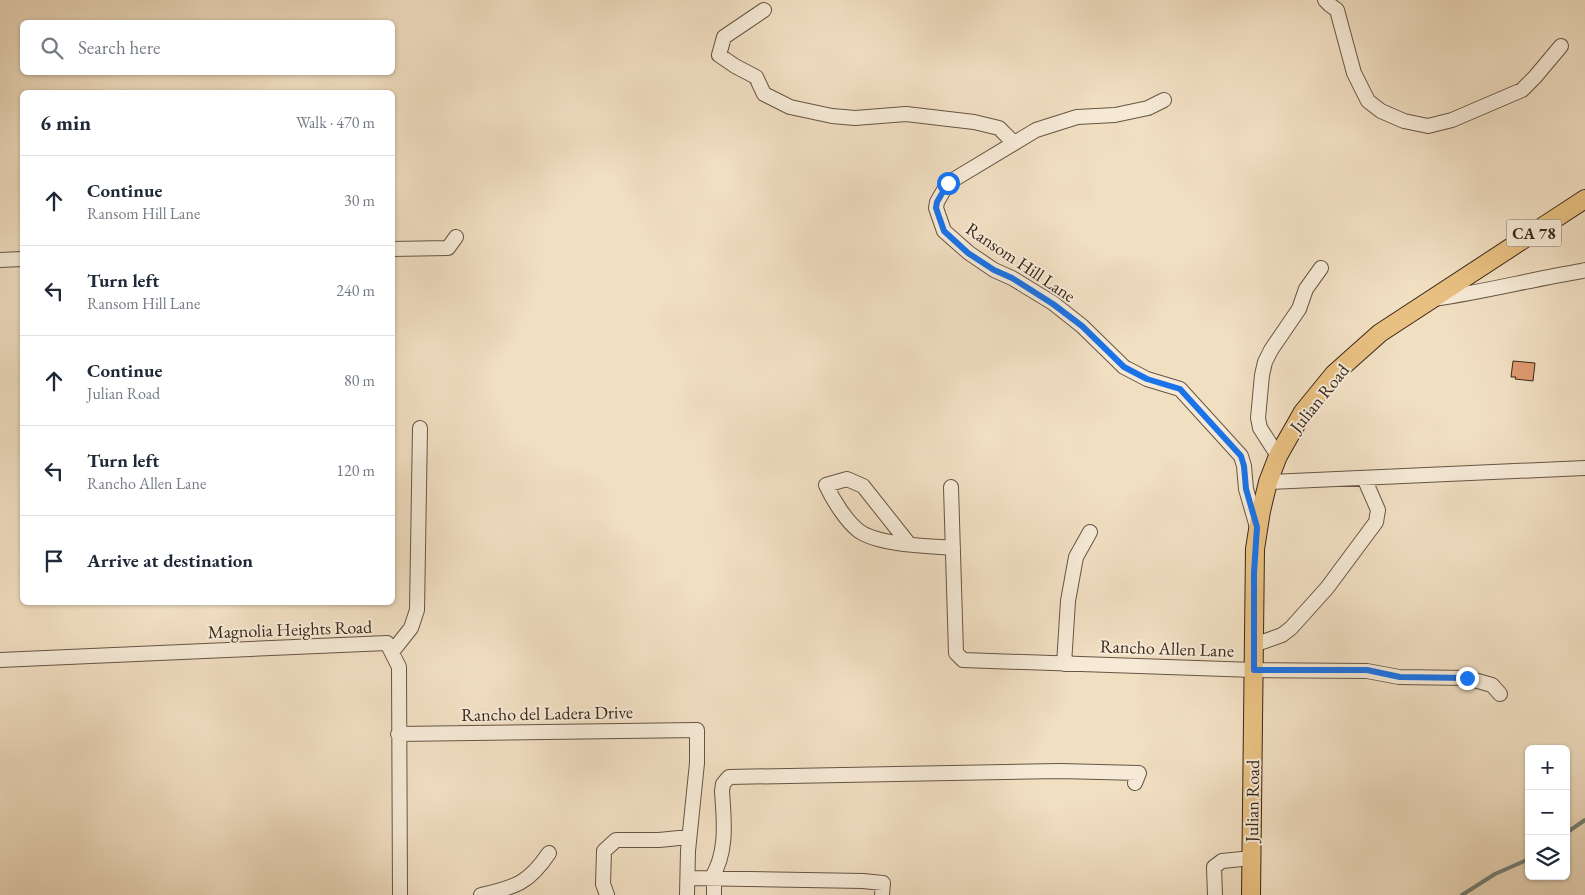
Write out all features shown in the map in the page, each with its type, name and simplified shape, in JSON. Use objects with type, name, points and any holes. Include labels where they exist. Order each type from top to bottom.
[{"type":"main road","name":"Julian Road","points":[[1251,895],[1254,573],[1257,527],[1268,482],[1278,456],[1303,412],[1334,374],[1380,333],[1585,199]]},
{"type":"street","points":[[1325,0],[1337,10],[1354,73],[1368,101],[1381,111],[1404,121],[1428,126],[1452,120],[1522,90],[1561,46]]},
{"type":"street","points":[[764,10],[724,37],[719,55],[756,78],[764,94],[790,107],[832,116],[855,118],[906,114],[974,122],[1000,128],[1014,143]]},
{"type":"street","name":"Ransom Hill Lane","points":[[1164,100],[1148,108],[1115,116],[1077,117],[1036,130],[948,183],[937,202],[936,208],[944,231],[968,253],[1053,304],[1082,326],[1124,367],[1147,379],[1180,389],[1241,456],[1246,489],[1257,527]]},
{"type":"street","points":[[395,249],[448,248],[456,237]]},
{"type":"street","points":[[0,260],[20,259]]},
{"type":"street","points":[[1278,456],[1265,437],[1258,418],[1262,375],[1270,350],[1299,309],[1306,290],[1321,268]]},
{"type":"street","points":[[1434,299],[1585,270]]},
{"type":"street","points":[[392,652],[411,628],[417,610],[420,428]]},
{"type":"street","points":[[1268,482],[1585,468]]},
{"type":"street","points":[[1254,645],[1282,635],[1291,628],[1327,588],[1376,522],[1378,510],[1364,478]]},
{"type":"street","points":[[910,544],[863,486],[847,479],[826,485],[836,505],[860,532],[886,542],[953,548]]},
{"type":"street","name":"Rancho Allen Lane","points":[[952,486],[956,653],[963,660],[1254,670],[1367,670],[1400,677],[1467,678],[1492,685],[1500,694]]},
{"type":"street","points":[[1064,664],[1068,601],[1076,557],[1090,532]]},
{"type":"street","name":"Magnolia Heights Road","points":[[0,660],[387,644],[399,667],[400,895]]},
{"type":"street","name":"Rancho del Ladera Drive","points":[[398,734],[697,730],[697,763],[689,837]]},
{"type":"street","points":[[714,895],[713,878],[718,869],[724,844],[722,791],[723,784],[729,777],[1060,771],[1139,773],[1135,783]]},
{"type":"street","points":[[608,895],[603,884],[604,851],[616,840],[659,840],[689,837],[688,895]]},
{"type":"street","points":[[482,895],[515,886],[531,877],[549,853]]},
{"type":"street","points":[[1215,895],[1214,867],[1222,861],[1252,858]]},
{"type":"street","points":[[688,878],[863,881],[883,883],[882,895]]},
{"type":"building","points":[[1513,361],[1535,363],[1533,381],[1511,377]]},
{"type":"waterway","points":[[1570,830],[1585,820]]},
{"type":"waterway","points":[[1462,895],[1495,874],[1525,861]]},
{"type":"route","points":[[948,183],[937,202],[936,208],[944,231],[968,253],[1053,304],[1082,326],[1124,367],[1147,379],[1180,389],[1241,456],[1249,504],[1257,527],[1254,573],[1254,670],[1367,670],[1400,677],[1467,678]]}]
